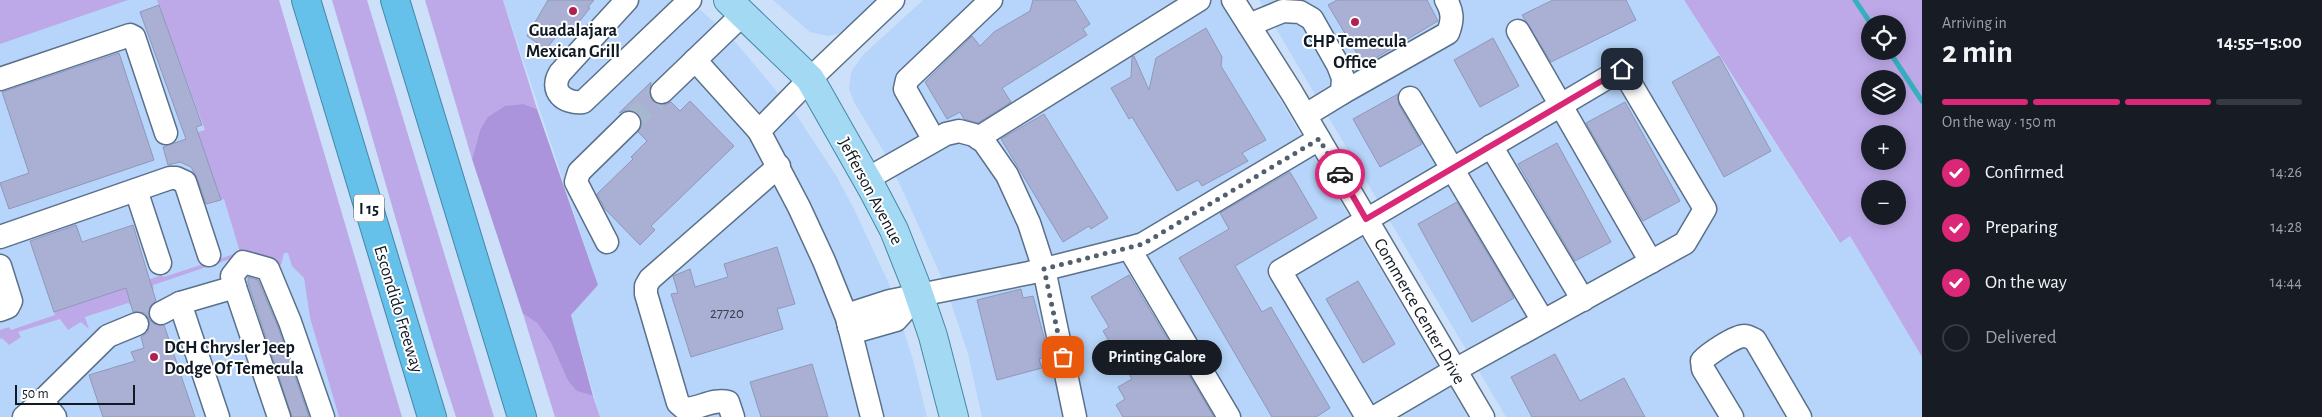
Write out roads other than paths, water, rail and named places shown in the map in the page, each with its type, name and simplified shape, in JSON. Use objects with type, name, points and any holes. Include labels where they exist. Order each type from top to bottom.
[{"type":"highway","name":"Escondido Freeway","points":[[306,0],[432,417]]},
{"type":"highway","points":[[395,0],[522,417]]},
{"type":"main road","name":"Jefferson Avenue","points":[[737,5],[810,79],[894,230],[933,336],[954,417]]},
{"type":"street","points":[[627,0],[560,73],[555,81],[555,88],[564,99],[574,103],[583,102],[690,0]]},
{"type":"street","points":[[759,131],[810,79],[893,0]]},
{"type":"street","points":[[934,140],[905,89],[907,80],[991,0]]},
{"type":"street","points":[[978,138],[1199,0]]},
{"type":"street","name":"Commerce Center Drive","points":[[1234,0],[1306,115],[1483,417]]},
{"type":"street","points":[[1306,115],[1448,33],[1453,22],[1452,10],[1446,0]]},
{"type":"street","points":[[662,92],[695,60],[737,5]]},
{"type":"street","points":[[1249,26],[1291,5],[1312,19],[1338,65],[1342,78],[1342,93]]},
{"type":"street","points":[[1518,31],[1651,262]]},
{"type":"street","points":[[0,79],[130,35],[134,37],[166,133]]},
{"type":"street","points":[[695,60],[759,131],[779,166],[824,261],[849,324],[872,417]]},
{"type":"street","points":[[1367,417],[1280,272],[1366,219],[1622,69],[1705,209],[1685,243],[1455,370],[1376,417]]},
{"type":"street","points":[[1410,98],[1544,321]]},
{"type":"street","points":[[607,242],[576,182],[578,172],[630,124]]},
{"type":"street","points":[[867,179],[946,134],[959,131],[984,142],[1008,175],[1029,222],[1044,269],[1075,417]]},
{"type":"street","points":[[849,324],[856,312],[919,294],[1044,269],[1143,244],[1319,139]]},
{"type":"street","points":[[1491,146],[1583,300]]},
{"type":"street","points":[[732,417],[728,402],[721,400],[691,409],[685,409],[678,403],[646,294],[646,286],[650,279],[779,166]]},
{"type":"street","points":[[0,237],[170,178],[176,178],[185,182],[209,255]]},
{"type":"street","points":[[136,190],[160,264]]},
{"type":"street","points":[[1129,248],[1229,417]]},
{"type":"street","points":[[279,417],[232,276],[243,262],[268,269],[290,322],[323,417]]},
{"type":"street","points":[[0,266],[11,302],[8,307],[0,310]]},
{"type":"street","points":[[160,313],[180,303],[235,287]]},
{"type":"street","points":[[180,303],[218,417]]},
{"type":"street","points":[[24,417],[49,409],[108,336],[137,324]]},
{"type":"street","points":[[1732,417],[1703,369],[1702,361],[1741,335],[1749,336],[1755,340],[1800,417]]},
{"type":"waterway","points":[[1855,0],[1865,15]]},
{"type":"waterway","points":[[1895,60],[1922,101]]},
{"type":"tunnel","points":[[629,123],[662,92]]},
{"type":"place","name":"Guadalajara Mexican Grill","points":[[573,11]]},
{"type":"place","name":"CHP Temecula Office","points":[[1355,22]]},
{"type":"place","name":"DCH Chrysler Jeep Dodge Of Temecula","points":[[154,357]]},
{"type":"place","name":"Printing Galore","points":[[1063,357]]}]
